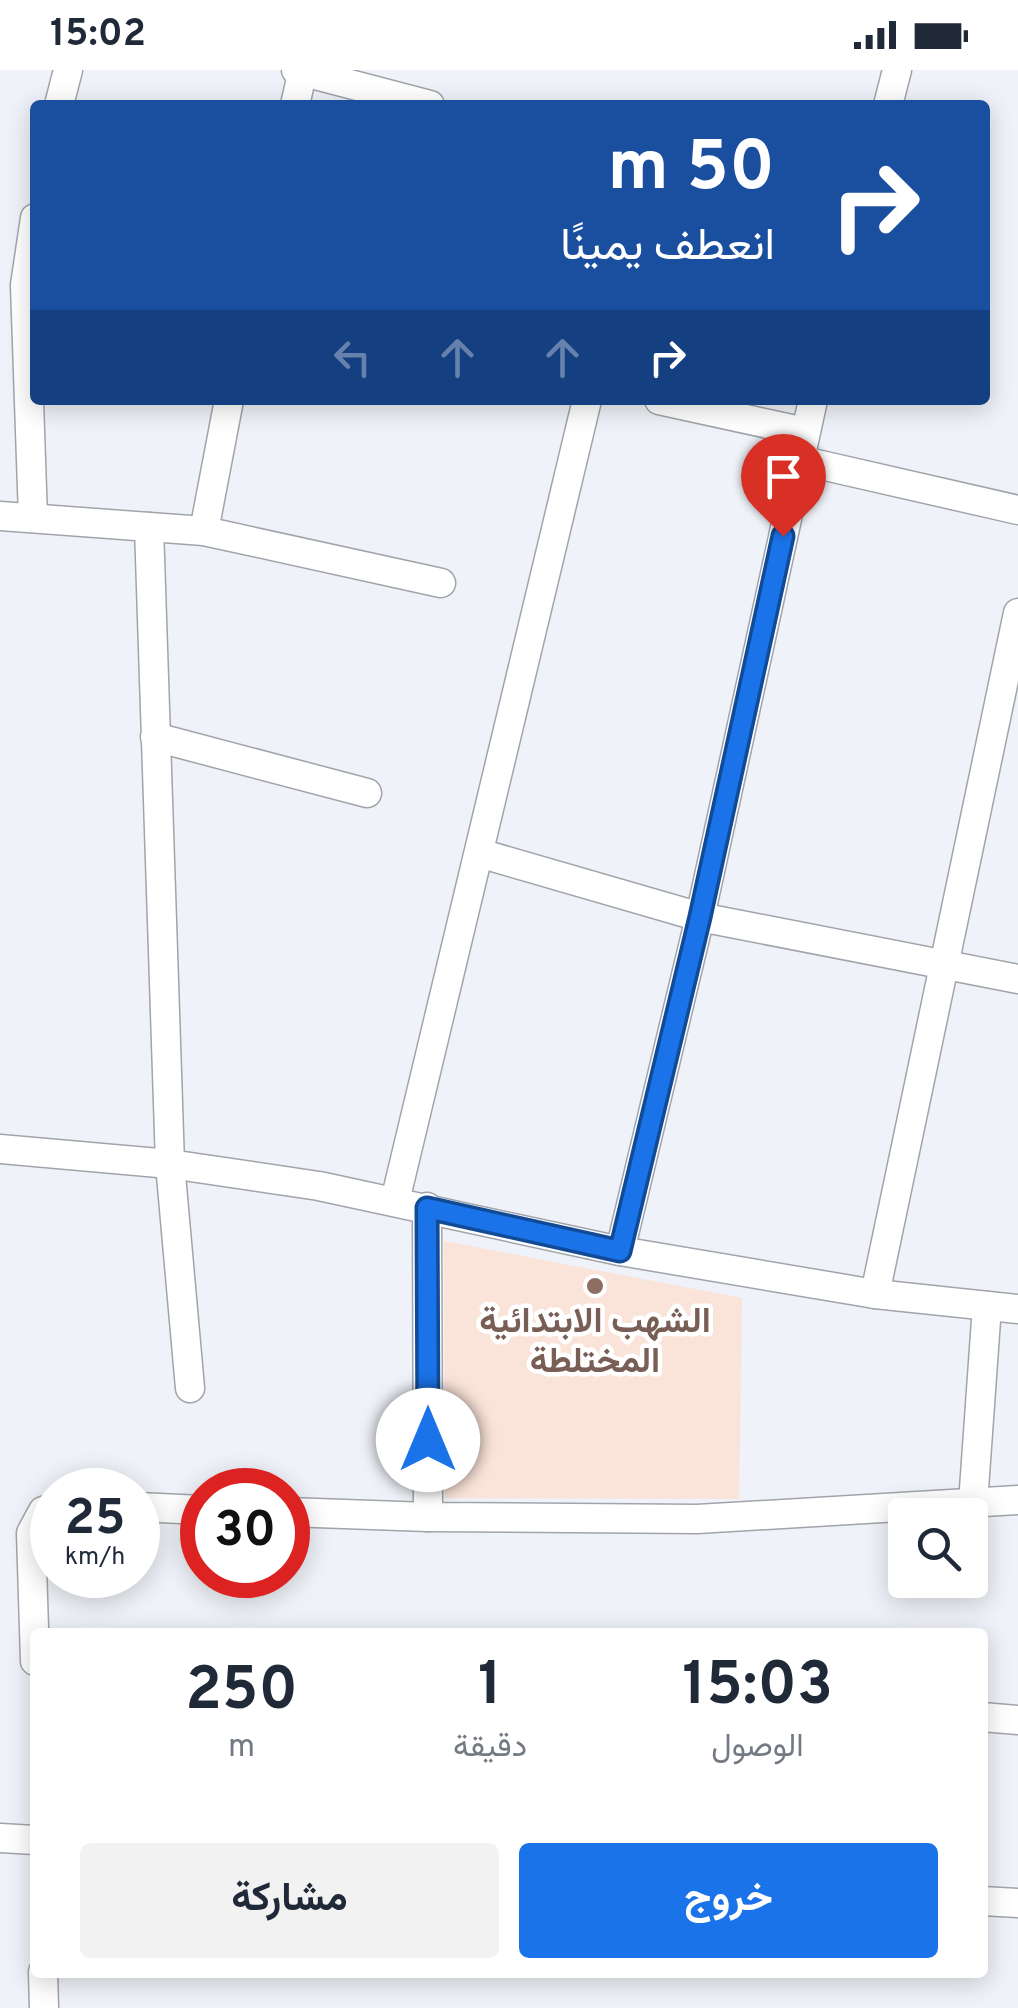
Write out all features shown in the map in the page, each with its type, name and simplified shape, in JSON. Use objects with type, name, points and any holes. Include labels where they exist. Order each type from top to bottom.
[{"type":"street","points":[[60,100],[68,70]]},
{"type":"street","points":[[889,100],[897,70]]},
{"type":"street","points":[[295,100],[301,71],[411,100]]},
{"type":"street","points":[[30,252],[25,285],[33,518]]},
{"type":"street","points":[[204,531],[228,405]]},
{"type":"street","points":[[395,1201],[586,405]]},
{"type":"street","points":[[682,405],[805,432]]},
{"type":"street","points":[[620,1251],[700,917],[812,405]]},
{"type":"street","points":[[800,460],[1018,510]]},
{"type":"street","points":[[0,516],[204,531],[441,583]]},
{"type":"street","points":[[150,527],[170,1164],[190,1388]]},
{"type":"street","points":[[875,1294],[1018,613]]},
{"type":"street","points":[[155,737],[368,793]]},
{"type":"street","points":[[479,852],[700,917],[1018,978]]},
{"type":"street","points":[[0,1149],[170,1164],[319,1186],[620,1251],[875,1294],[1018,1309]]},
{"type":"street","points":[[427,1208],[428,1517]]},
{"type":"street","points":[[973,1498],[986,1306]]},
{"type":"street","points":[[988,1502],[1018,1500]]},
{"type":"street","points":[[310,1513],[696,1519],[888,1508]]},
{"type":"street","points":[[33,1598],[34,1628]]},
{"type":"street","points":[[988,1718],[1018,1720]]},
{"type":"street","points":[[0,1838],[30,1840]]},
{"type":"street","points":[[988,1901],[1018,1903]]},
{"type":"street","points":[[43,1978],[44,2008]]},
{"type":"shaded area","points":[[444,1241],[742,1298],[739,1499],[445,1498]]},
{"type":"place","name":"الشهب الابتدائية المختلطة","points":[[595,1286]]},
{"type":"route","points":[[428,1440],[427,1208],[620,1251],[700,917],[783,536]]}]
